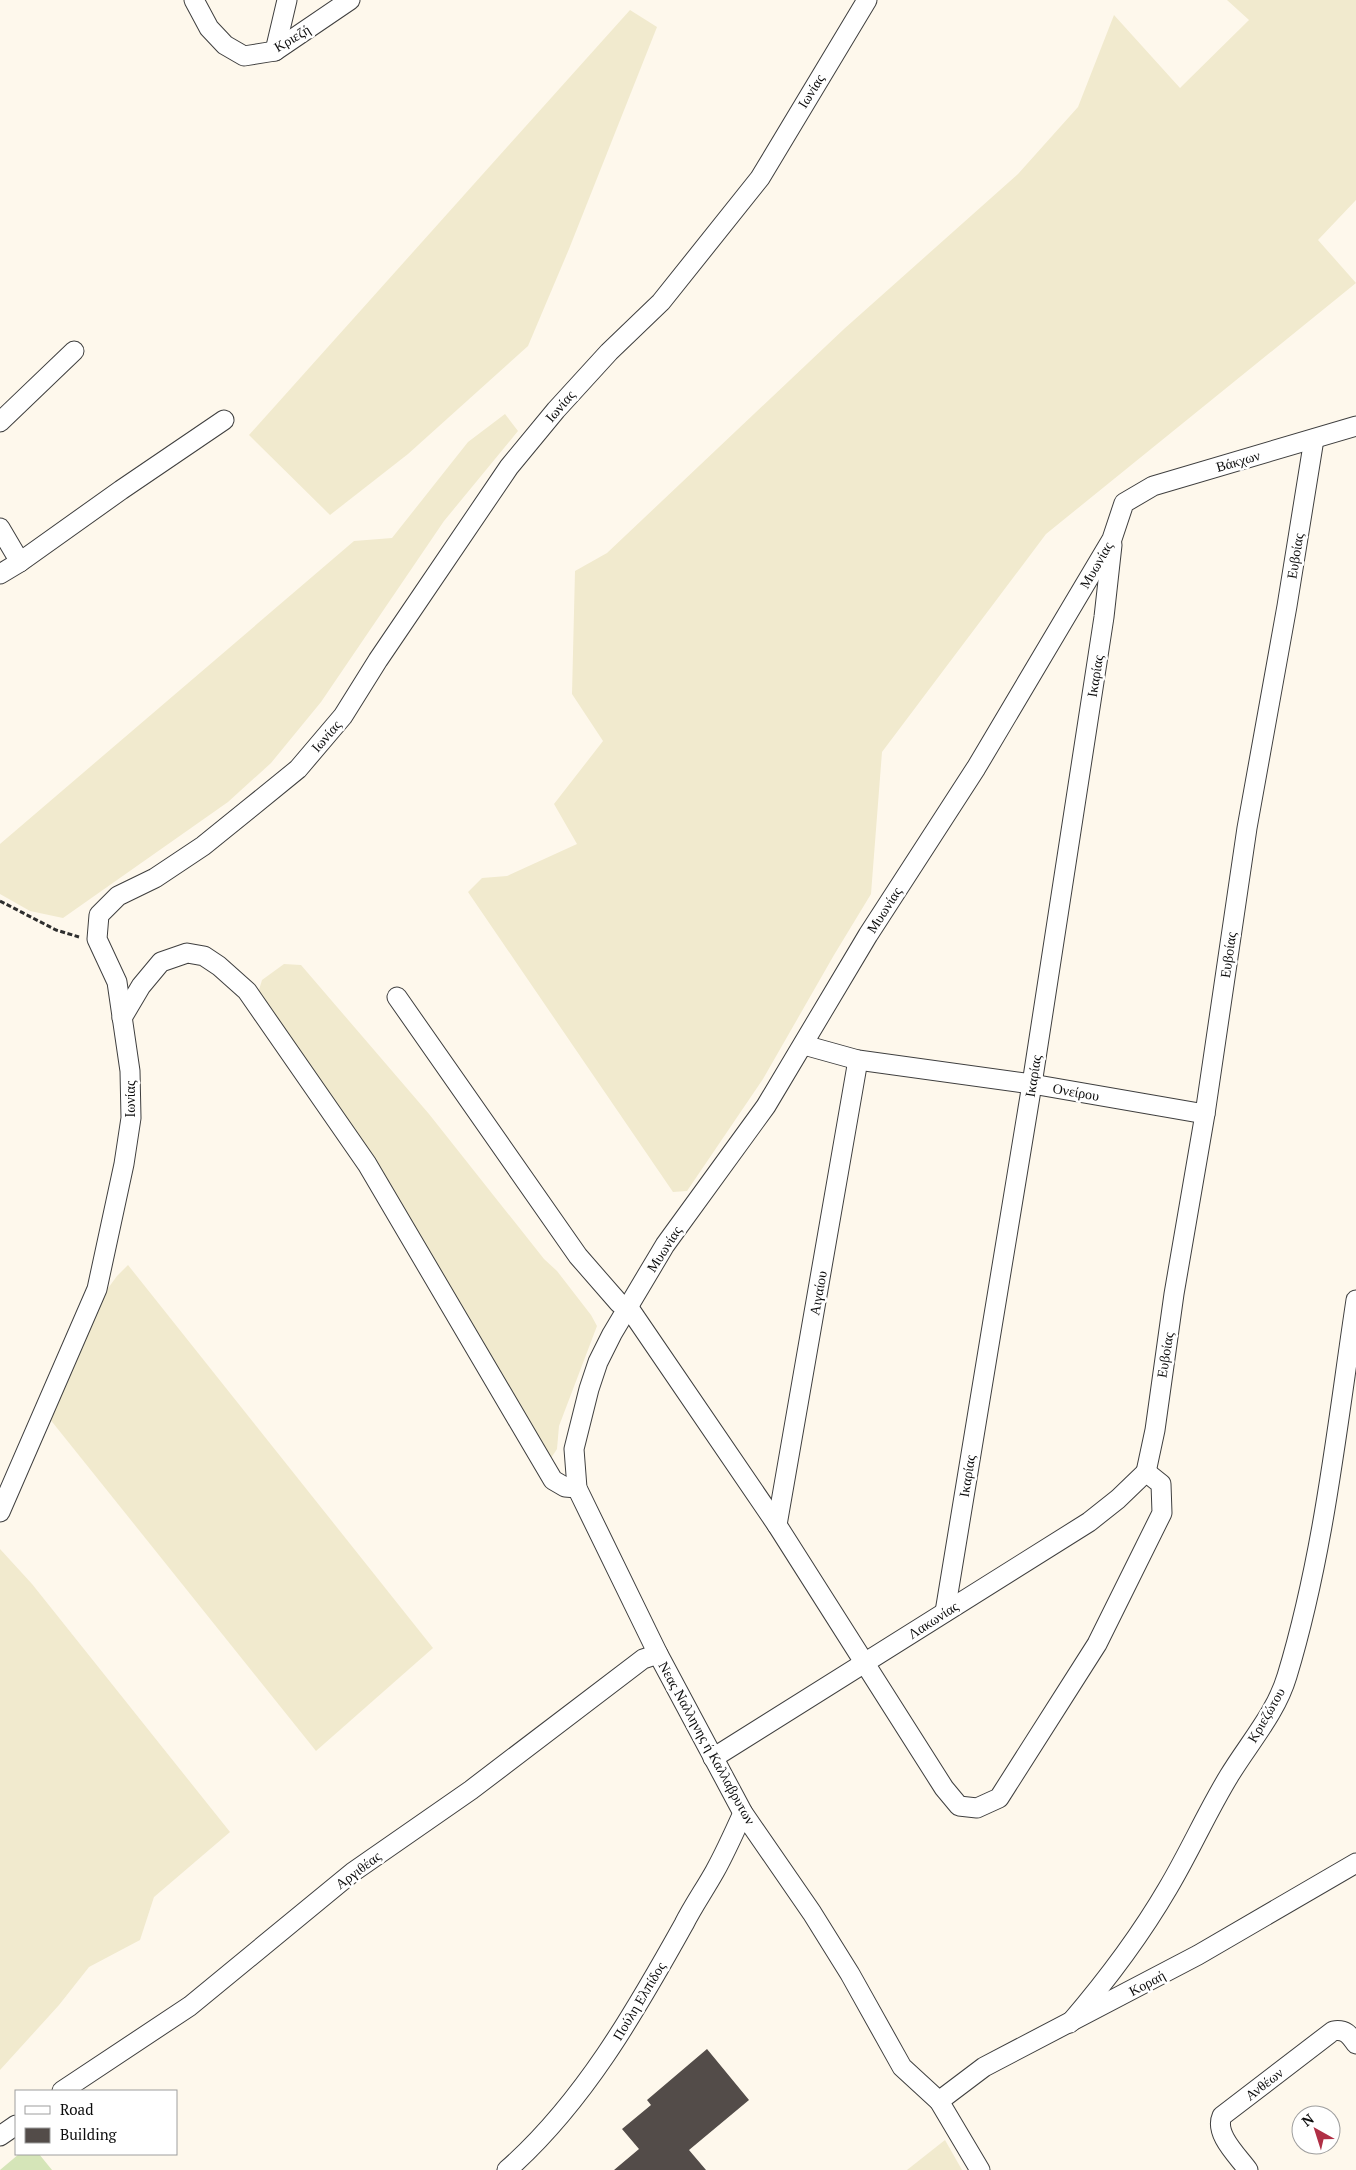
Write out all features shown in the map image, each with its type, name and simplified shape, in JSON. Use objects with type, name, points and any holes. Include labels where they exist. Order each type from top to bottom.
[{"type":"street","name":"Κριεζή","points":[[194,0],[209,28],[225,45],[244,56],[275,51],[350,0]]},
{"type":"street","points":[[275,51],[287,0]]},
{"type":"street","name":"Ιωνίας","points":[[0,1512],[97,1289],[124,1164],[131,1118],[130,1071],[117,982],[97,939],[99,914],[118,896],[155,878],[203,846],[298,769],[343,716],[378,660],[509,467],[556,410],[609,352],[661,302],[760,178],[867,0]]},
{"type":"street","points":[[0,422],[74,351]]},
{"type":"street","points":[[0,574],[224,420]]},
{"type":"street","name":"Βάκχων","points":[[1124,503],[1153,486],[1356,426]]},
{"type":"street","name":"Ευβοίας","points":[[1146,1472],[1155,1430],[1172,1312],[1205,1114],[1247,828],[1287,606],[1314,439]]},
{"type":"street","name":"Μυωνίας","points":[[629,1308],[665,1245],[766,1106],[868,935],[976,768],[1112,539],[1124,503]]},
{"type":"street","points":[[0,528],[20,562]]},
{"type":"street","name":"Ικαρίας","points":[[945,1612],[1032,1084],[1104,617],[1112,539]]},
{"type":"street","points":[[122,1018],[141,986],[161,962],[186,953],[204,956],[247,991],[366,1164],[553,1480],[566,1487],[577,1488]]},
{"type":"street","points":[[397,997],[578,1256],[619,1303],[629,1308],[777,1525],[944,1788],[959,1806],[977,1808],[999,1798],[1097,1644],[1162,1513],[1161,1484],[1146,1472]]},
{"type":"street","name":"Ονείρου","points":[[804,1045],[858,1060],[1032,1084],[1205,1114]]},
{"type":"street","name":"Αιγαίου","points":[[777,1525],[858,1060]]},
{"type":"street","name":"Κριεζώτου","points":[[1070,2023],[1104,1981],[1148,1920],[1197,1837],[1228,1777],[1278,1699],[1287,1678],[1316,1558],[1324,1516],[1356,1300]]},
{"type":"street","name":"Νεας Nαλληνης ή Καλλαβρυτων","points":[[629,1308],[612,1334],[598,1362],[589,1389],[574,1449],[577,1488],[658,1654],[743,1813],[812,1913],[841,1959],[902,2067],[939,2101],[980,2170]]},
{"type":"street","name":"Λακωνίας","points":[[713,1758],[1089,1522],[1118,1499],[1146,1472]]},
{"type":"street","name":"Αργιθέας","points":[[64,2090],[190,2006],[353,1872],[472,1790],[642,1659],[658,1654]]},
{"type":"street","name":"Πούλη Ελπίδος","points":[[507,2170],[531,2149],[552,2125],[614,2042],[660,1968],[715,1871],[743,1813]]},
{"type":"street","name":"Κοραή","points":[[939,2101],[984,2066],[1198,1956],[1356,1863]]},
{"type":"street","name":"Ανθέων","points":[[1248,2170],[1221,2133],[1219,2123],[1222,2116],[1332,2031],[1342,2030],[1349,2034],[1356,2044]]},
{"type":"street","points":[[0,2136],[15,2126]]},
{"type":"path","points":[[0,901],[56,930],[80,937],[97,939]]},
{"type":"shaded area","points":[[1227,0],[1356,0],[1356,200],[1318,240],[1356,283],[1046,534],[882,752],[871,894],[763,1079],[687,1191],[673,1192],[468,892],[482,878],[507,876],[577,844],[554,804],[603,741],[572,694],[575,571],[607,553],[844,329],[1018,174],[1078,107],[1114,15],[1180,88],[1249,20]]},
{"type":"shaded area","points":[[630,10],[657,27],[569,249],[528,346],[408,454],[330,515],[249,435]]},
{"type":"shaded area","points":[[505,414],[518,431],[444,521],[321,702],[271,763],[228,802],[63,918],[30,911],[0,894],[0,844],[354,541],[392,538],[468,442]]},
{"type":"shaded area","points":[[284,964],[301,965],[429,1114],[544,1259],[557,1271],[591,1315],[597,1326],[559,1426],[557,1449],[551,1458],[542,1455],[258,993],[262,980]]},
{"type":"shaded area","points":[[128,1265],[433,1648],[316,1751],[49,1418],[103,1295]]},
{"type":"shaded area","points":[[0,1549],[32,1584],[230,1832],[154,1897],[140,1940],[89,1967],[59,2005],[0,2070]]},
{"type":"shaded area","points":[[945,2140],[962,2170],[907,2170]]},
{"type":"green space","points":[[18,2155],[40,2155],[52,2170],[0,2170]]},
{"type":"building","points":[[707,2049],[749,2100],[689,2150],[706,2170],[614,2170],[639,2149],[622,2129],[651,2105],[647,2100]]}]
